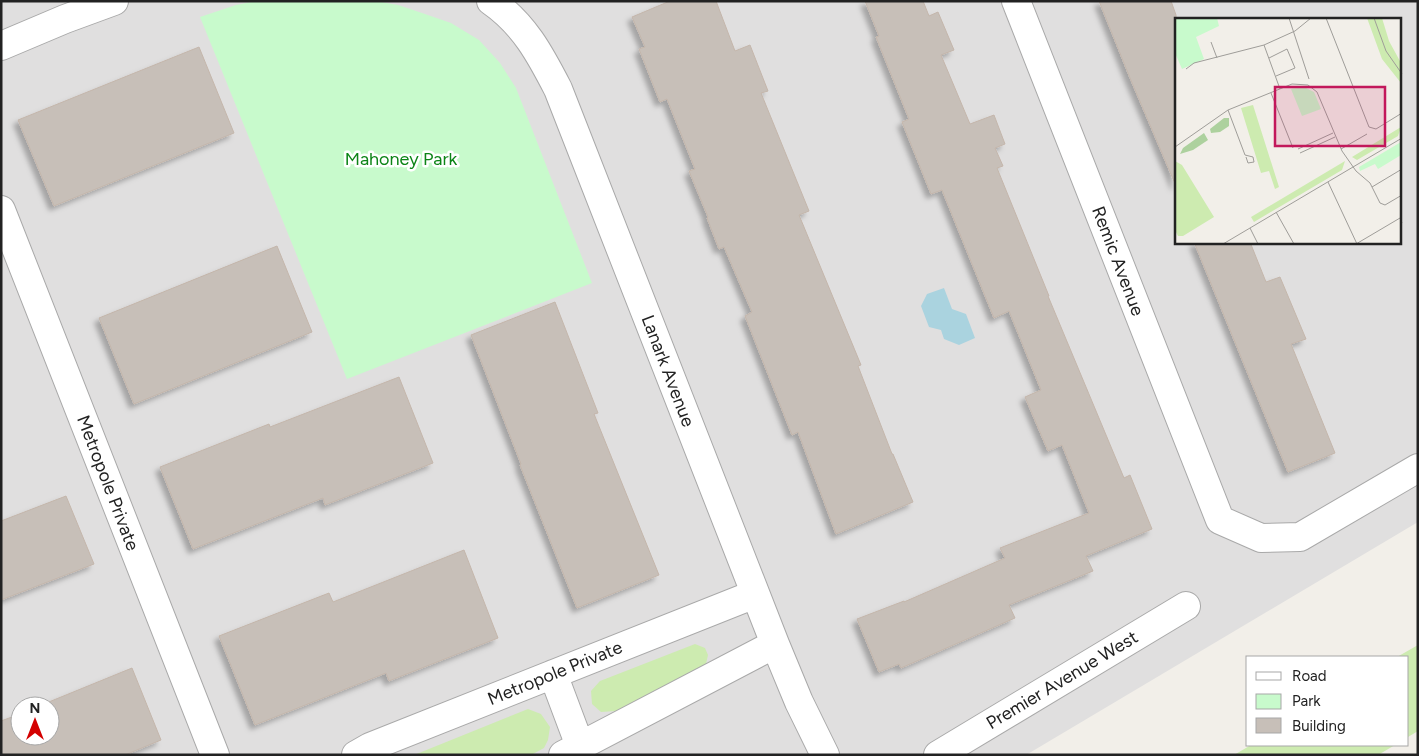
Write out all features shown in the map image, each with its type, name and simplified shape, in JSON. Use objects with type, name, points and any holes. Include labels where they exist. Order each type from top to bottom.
[{"type":"street","points":[[1,46],[62,10],[114,1]]},
{"type":"street","name":"Lanark Avenue","points":[[491,1],[503,9],[525,32],[543,58],[558,89],[774,644],[825,755]]},
{"type":"street","name":"Remic Avenue","points":[[1016,1],[1220,520],[1261,538],[1300,537],[1418,468]]},
{"type":"street","name":"Metropole Private","points":[[1,210],[215,755]]},
{"type":"street","name":"Metropole Private","points":[[356,755],[370,747],[755,594]]},
{"type":"street","name":"Premier Avenue West","points":[[938,755],[1186,606]]},
{"type":"street","points":[[553,674],[571,750],[774,644]]},
{"type":"shaded area","points":[[1,1],[1418,1],[1418,522],[1026,755],[1,755]]},
{"type":"green space","name":"Mahoney Park","points":[[256,1],[376,1],[398,5],[451,23],[479,40],[500,63],[516,88],[592,283],[347,379],[200,17],[236,5]]},
{"type":"green space","points":[[695,644],[705,648],[708,655],[706,664],[616,711],[601,712],[592,704],[591,691],[600,681]]},
{"type":"green space","points":[[1418,645],[1418,731],[1409,736],[1409,656],[1399,656]]},
{"type":"green space","points":[[528,709],[541,714],[550,727],[548,740],[544,748],[531,755],[414,755]]},
{"type":"green space","points":[[1249,746],[1393,746],[1378,755],[1234,755]]},
{"type":"water","points":[[944,288],[952,309],[966,314],[975,338],[959,345],[944,339],[941,330],[929,327],[921,306],[927,294]]},
{"type":"building","points":[[670,1],[716,1],[735,51],[750,45],[768,91],[761,93],[809,211],[799,215],[861,365],[858,366],[913,502],[836,534],[798,432],[792,435],[745,316],[752,312],[724,247],[719,249],[689,171],[695,169],[667,99],[660,102],[639,49],[645,47],[632,17]]},
{"type":"building","points":[[865,1],[923,1],[929,16],[938,12],[954,50],[941,55],[970,124],[994,115],[1005,144],[995,148],[1003,166],[997,168],[1124,478],[1130,475],[1152,529],[1086,556],[1093,571],[1009,605],[1015,618],[901,668],[899,664],[879,672],[857,619],[904,602],[1005,558],[1000,548],[1089,513],[1062,445],[1048,451],[1025,397],[1041,390],[1009,311],[994,318],[942,190],[931,194],[902,122],[909,119],[876,37],[879,36]]},
{"type":"building","points":[[1099,1],[1171,1],[1176,15],[1175,184]]},
{"type":"building","points":[[199,47],[234,133],[54,206],[18,120]]},
{"type":"building","points":[[1195,244],[1251,244],[1266,282],[1280,277],[1306,339],[1291,344],[1335,453],[1288,472]]},
{"type":"building","points":[[277,246],[312,332],[134,404],[99,318]]},
{"type":"building","points":[[555,302],[598,413],[594,414],[659,575],[577,608],[471,335]]},
{"type":"building","points":[[399,377],[433,463],[325,505],[323,498],[193,549],[160,467],[269,424],[270,427]]},
{"type":"building","points":[[66,496],[94,564],[1,600],[1,521]]},
{"type":"building","points":[[464,550],[498,638],[389,681],[386,673],[255,725],[219,636],[329,593],[333,602]]},
{"type":"building","points":[[132,668],[161,740],[125,755],[1,755],[1,721],[10,718],[10,746],[60,746],[60,697]]}]
